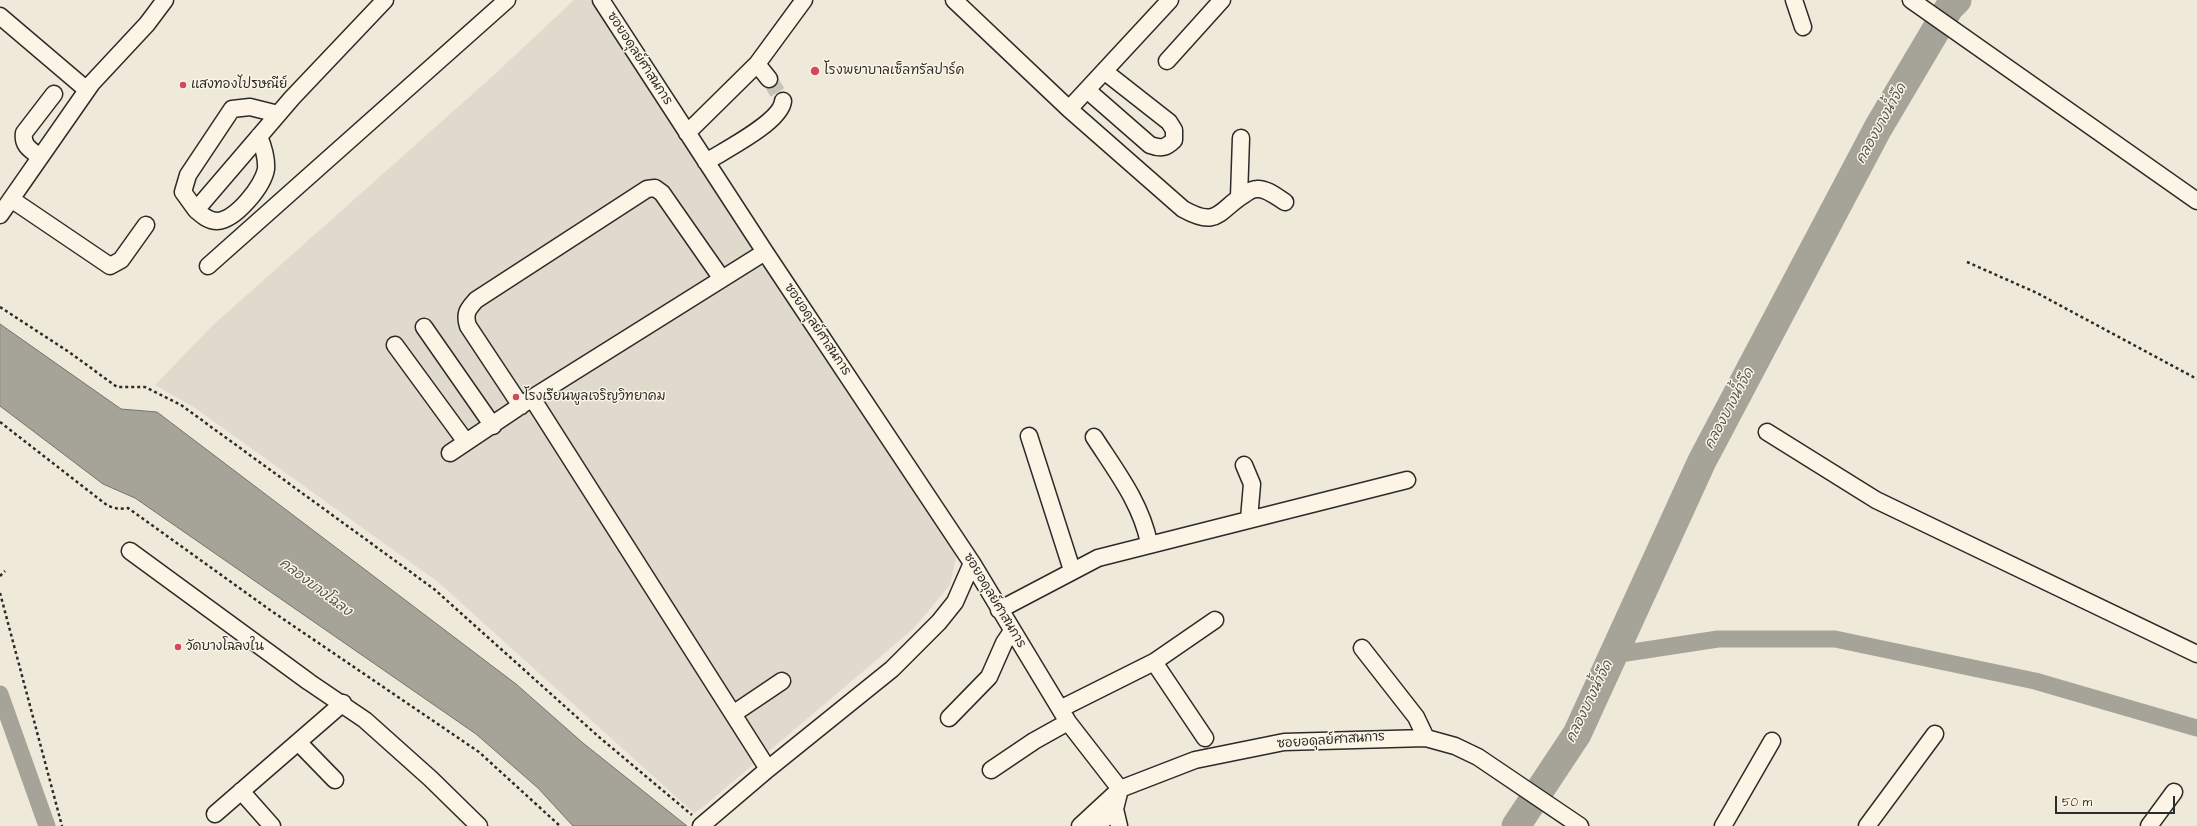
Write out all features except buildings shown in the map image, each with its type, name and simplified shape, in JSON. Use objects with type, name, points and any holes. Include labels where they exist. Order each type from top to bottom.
[{"type":"street","points":[[0,215],[86,90],[147,24],[166,0]]},
{"type":"street","points":[[196,210],[278,114],[385,0]]},
{"type":"street","points":[[208,266],[507,0]]},
{"type":"street","name":"ซอยอดุลย์ศาสนการ","points":[[601,0],[687,134],[972,563],[1012,632],[1064,716],[1120,789],[1195,760],[1284,742],[1426,738],[1455,746],[1478,757],[1580,826]]},
{"type":"street","points":[[687,134],[757,64],[804,0]]},
{"type":"street","points":[[954,0],[1069,109],[1183,209],[1196,216],[1205,218],[1216,216],[1227,210],[1239,197],[1257,189],[1263,190],[1285,202]]},
{"type":"street","points":[[1069,109],[1170,0]]},
{"type":"street","points":[[1166,61],[1222,0]]},
{"type":"street","points":[[1794,0],[1803,27]]},
{"type":"street","points":[[1911,0],[2197,201]]},
{"type":"street","points":[[0,16],[86,90]]},
{"type":"street","points":[[757,64],[769,79]]},
{"type":"street","points":[[1087,90],[1150,145],[1158,148],[1167,147],[1174,140],[1174,130],[1169,122],[1104,71]]},
{"type":"street","points":[[40,157],[25,145],[23,140],[24,133],[54,94]]},
{"type":"street","points":[[706,162],[769,122],[782,108],[783,101]]},
{"type":"street","points":[[259,136],[265,151],[266,168],[262,180],[243,206],[218,221],[209,220],[196,210],[183,192],[188,175],[232,109],[250,107],[278,114]]},
{"type":"street","points":[[1239,197],[1241,138]]},
{"type":"street","points":[[722,279],[662,193],[655,188],[647,189],[476,300],[466,311],[465,316],[468,326],[526,402],[768,769]]},
{"type":"street","points":[[11,199],[110,266],[121,260],[146,225]]},
{"type":"street","points":[[450,453],[493,426],[526,402],[765,252]]},
{"type":"street","points":[[424,327],[493,426]]},
{"type":"street","points":[[395,345],[466,442]]},
{"type":"street","points":[[1767,432],[1876,500],[2197,654]]},
{"type":"street","points":[[1029,436],[1072,570]]},
{"type":"street","points":[[1094,437],[1137,504],[1145,523],[1149,543]]},
{"type":"street","points":[[1244,465],[1252,484],[1249,519]]},
{"type":"street","points":[[999,610],[1072,570],[1098,558],[1149,543],[1407,480]]},
{"type":"street","points":[[130,551],[309,682],[366,720],[420,769],[479,826]]},
{"type":"street","points":[[704,823],[768,769],[892,669],[939,622],[955,602],[972,563]]},
{"type":"street","points":[[991,770],[1034,741],[1064,716],[1154,662],[1215,620]]},
{"type":"street","points":[[949,718],[989,677],[1004,643],[1012,632]]},
{"type":"street","points":[[1362,648],[1412,711],[1426,738]]},
{"type":"street","points":[[1154,662],[1205,738]]},
{"type":"street","points":[[733,714],[782,681]]},
{"type":"street","points":[[215,814],[343,704]]},
{"type":"street","points":[[1867,826],[1935,734]]},
{"type":"street","points":[[1723,826],[1772,741]]},
{"type":"street","points":[[298,742],[335,780]]},
{"type":"street","points":[[1119,826],[1115,809],[1120,789]]},
{"type":"street","points":[[1080,826],[1120,789]]},
{"type":"street","points":[[241,792],[272,826]]},
{"type":"street","points":[[2149,826],[2174,792]]},
{"type":"street","points":[[1100,825],[1115,809]]},
{"type":"path","points":[[1967,262],[2037,293],[2197,379]]},
{"type":"path","points":[[0,307],[117,387],[145,387],[181,406],[434,589],[599,737],[692,815],[704,823]]},
{"type":"path","points":[[0,422],[108,506],[119,509],[128,508],[270,610],[479,752],[560,826]]},
{"type":"path","points":[[0,576],[6,571]]},
{"type":"path","points":[[0,593],[62,826]]},
{"type":"shaded area","name":"โรงเรียนพูลเจริญวิทยาคม","points":[[574,0],[596,0],[958,548],[950,585],[913,629],[694,813],[438,582],[195,408],[155,385],[212,326],[495,74]]},
{"type":"water","name":"คลองบางโฉลง","points":[[0,324],[121,409],[157,412],[516,684],[583,743],[687,826],[573,826],[538,788],[476,734],[135,498],[103,484],[0,406]]},
{"type":"waterway","name":"คลองบางน้ำจืด","points":[[1516,826],[1577,734],[1702,461],[1878,128],[1949,8],[1957,0]]},
{"type":"waterway","points":[[1613,655],[1718,639],[1835,639],[2035,681],[2197,728]]},
{"type":"waterway","points":[[0,694],[47,826]]},
{"type":"tunnel","points":[[769,79],[783,101]]},
{"type":"place","name":"โรงพยาบาลเซ็ลทรัลปาร์ค","points":[[815,71]]},
{"type":"place","name":"แสงทองไปรษณีย์","points":[[183,85]]},
{"type":"place","name":"โรงเรียนพูลเจริญวิทยาคม","points":[[516,397]]},
{"type":"place","name":"วัดบางโฉลงใน","points":[[178,647]]}]
